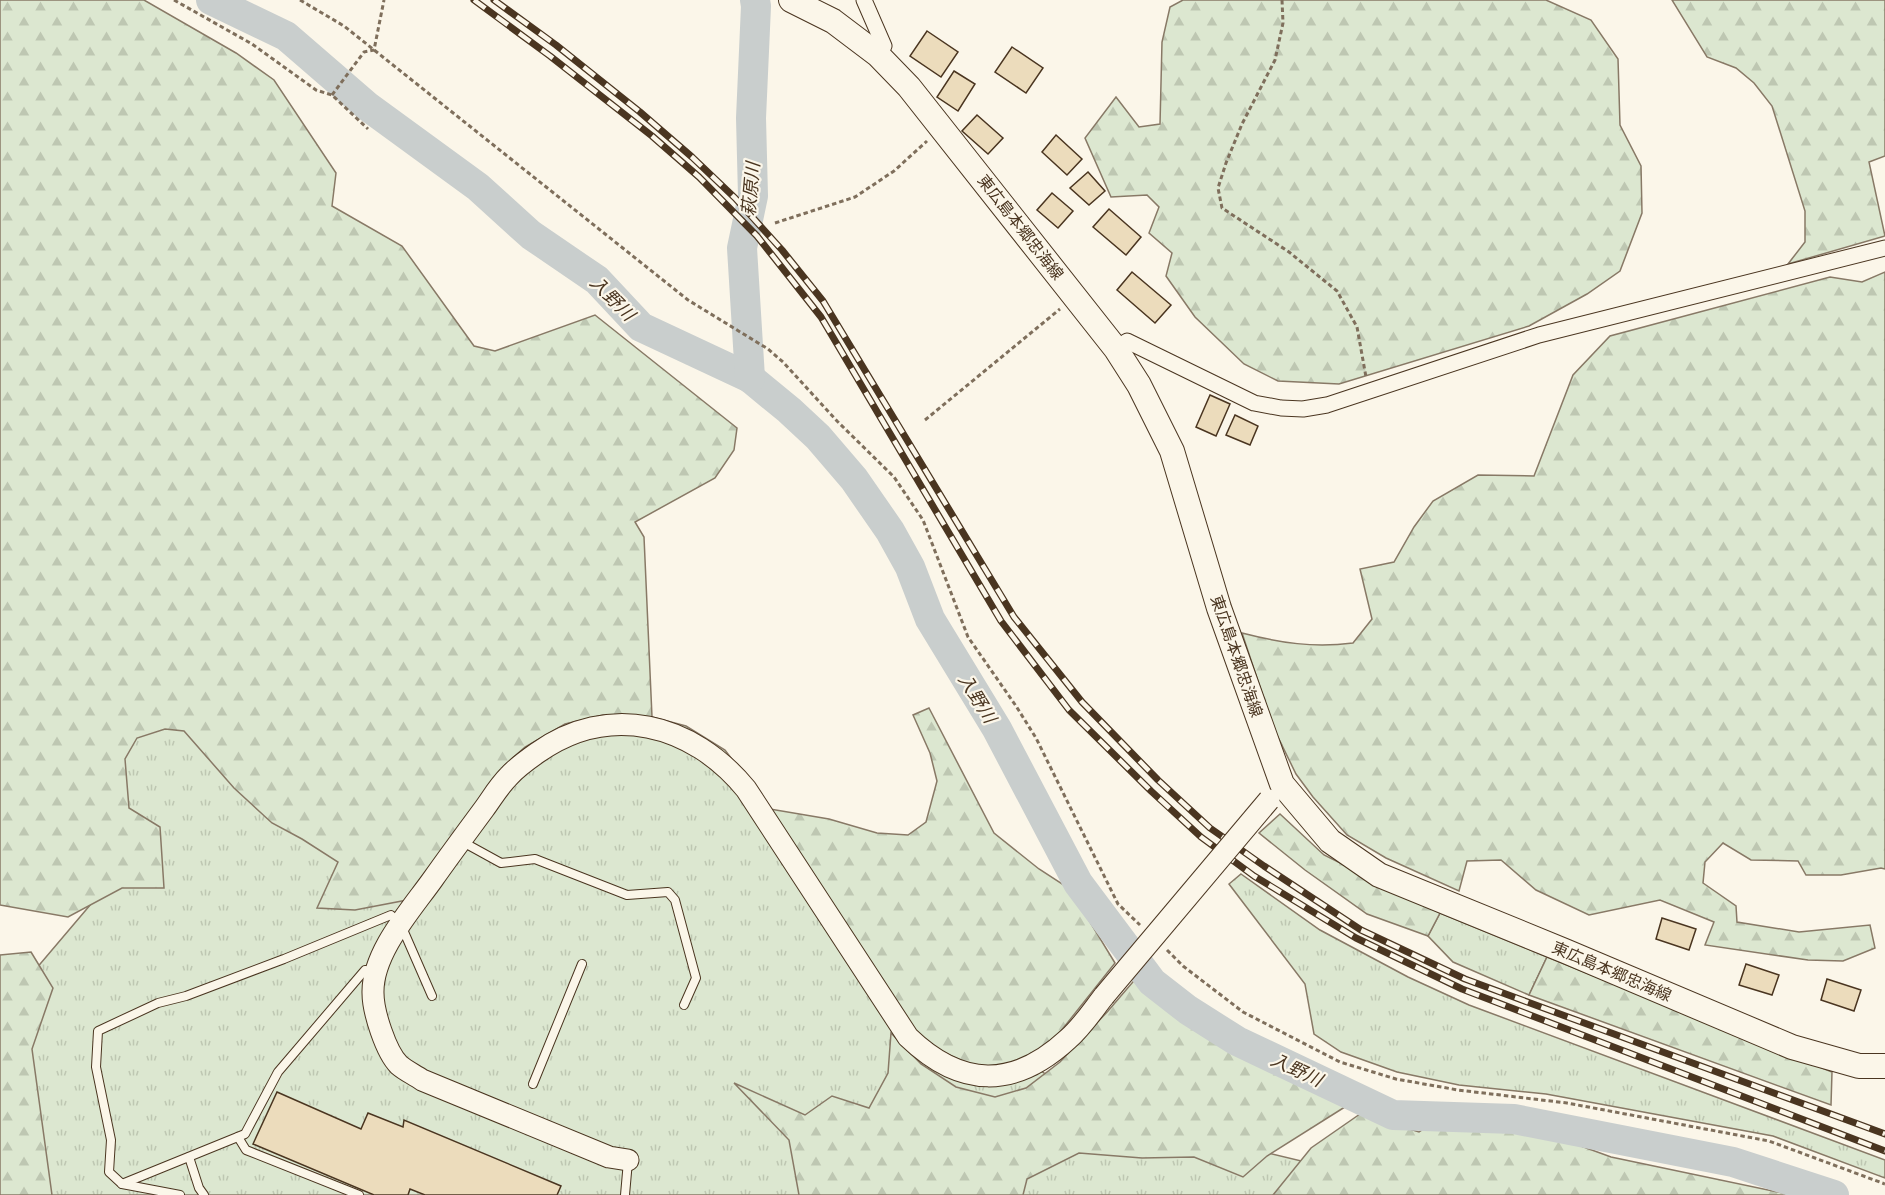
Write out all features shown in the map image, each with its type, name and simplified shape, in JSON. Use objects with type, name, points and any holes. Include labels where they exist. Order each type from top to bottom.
[{"type":"main road","name":"東広島本郷忠海線","points":[[791,0],[833,21],[878,55],[909,87],[1116,349],[1139,385],[1172,451],[1275,792],[1330,841],[1379,875],[1792,1047],[1859,1066],[1885,1066]]},
{"type":"street","points":[[864,0],[884,46],[878,55]]},
{"type":"street","points":[[1116,349],[1127,341],[1254,403],[1303,409],[1327,405],[1539,335],[1885,248]]},
{"type":"street","points":[[628,1160],[609,1157],[422,1080],[398,1064],[375,1014],[373,992],[376,972],[384,950],[507,777],[543,749],[566,736],[587,728],[640,725],[687,740],[706,750],[731,770],[746,789],[908,1037],[922,1050],[960,1072],[986,1077],[1015,1071],[1042,1059],[1069,1038],[1275,792]]},
{"type":"lane","points":[[460,841],[501,863],[535,859],[627,895],[668,892],[675,900],[696,978],[684,1005]]},
{"type":"lane","points":[[180,1195],[122,1184],[109,1172],[111,1140],[96,1067],[98,1031],[158,1004],[263,967],[391,915],[401,925],[432,996]]},
{"type":"lane","points":[[533,1084],[582,964]]},
{"type":"lane","points":[[122,1184],[245,1134],[278,1072],[365,970],[376,972]]},
{"type":"lane","points":[[237,1137],[246,1150],[359,1195]]},
{"type":"lane","points":[[189,1157],[199,1188],[204,1195]]},
{"type":"lane","points":[[625,1195],[628,1160]]},
{"type":"path","points":[[174,0],[252,44],[316,90],[332,95],[368,129]]},
{"type":"path","points":[[300,0],[344,26],[688,300],[768,349],[894,477],[923,520],[968,637],[1036,738],[1118,904],[1142,927]]},
{"type":"path","points":[[374,50],[384,0]]},
{"type":"path","points":[[1282,0],[1283,23],[1275,60],[1242,124],[1226,163],[1218,188],[1221,208],[1289,252],[1337,291],[1357,327],[1369,390]]},
{"type":"path","points":[[332,95],[364,52],[374,50]]},
{"type":"path","points":[[775,223],[855,197],[894,171],[942,128]]},
{"type":"path","points":[[925,420],[1075,296]]},
{"type":"path","points":[[1167,951],[1243,1012],[1340,1062],[1396,1079],[1458,1090],[1568,1103],[1769,1140],[1885,1185]]},
{"type":"green space","points":[[0,0],[144,0],[236,53],[274,80],[336,173],[332,206],[402,246],[474,346],[495,351],[595,315],[737,428],[734,450],[715,478],[635,522],[644,537],[652,717],[603,715],[565,724],[525,747],[504,766],[407,900],[355,910],[317,908],[338,862],[272,823],[234,788],[184,731],[165,729],[137,738],[125,759],[129,808],[160,827],[164,888],[122,888],[68,917],[0,905]]},
{"type":"green space","points":[[1183,0],[1546,0],[1591,20],[1618,59],[1620,125],[1641,166],[1642,213],[1620,271],[1587,294],[1529,326],[1339,384],[1278,381],[1244,364],[1195,317],[1166,276],[1172,253],[1149,233],[1159,207],[1147,195],[1111,197],[1085,138],[1116,97],[1139,127],[1160,124],[1162,42],[1170,7]]},
{"type":"green space","points":[[1672,0],[1885,0],[1885,156],[1869,162],[1885,236],[1788,264],[1805,242],[1805,211],[1772,106],[1754,83],[1736,68],[1707,57]]},
{"type":"green space","points":[[1885,272],[1885,869],[1841,875],[1806,875],[1798,861],[1751,860],[1723,843],[1705,862],[1703,883],[1736,906],[1737,922],[1799,932],[1870,925],[1875,948],[1843,961],[1808,960],[1705,945],[1714,922],[1660,900],[1589,915],[1536,890],[1501,860],[1467,861],[1459,891],[1386,858],[1347,835],[1296,774],[1274,729],[1242,633],[1297,644],[1353,643],[1372,619],[1360,569],[1394,562],[1414,527],[1433,501],[1478,475],[1534,476],[1573,375],[1610,336],[1830,277],[1862,282]]},
{"type":"green space","points":[[561,704],[652,717],[686,726],[725,750],[770,809],[945,1000],[1097,1112],[1443,1195],[0,1195],[7,1003],[130,858],[102,737],[171,711]]},
{"type":"green space","points":[[929,708],[994,833],[1039,869],[1070,889],[1115,963],[1049,1046],[1014,1066],[974,1066],[931,1047],[906,1020],[770,809],[829,819],[877,833],[908,835],[926,822],[937,781],[930,753],[913,715]]},
{"type":"green space","points":[[1280,814],[1324,855],[1440,913],[1428,936],[1367,914],[1305,870],[1259,833]]},
{"type":"green space","points":[[1241,874],[1320,930],[1408,977],[1469,1005],[1885,1160],[1885,1178],[1773,1136],[1546,1094],[1459,1085],[1397,1072],[1341,1052],[1314,1034],[1305,984],[1229,884]]},
{"type":"green space","points":[[1440,913],[1547,957],[1529,995],[1453,962],[1428,936]]},
{"type":"green space","points":[[31,952],[53,988],[32,1049],[52,1195],[0,1195],[0,955]]},
{"type":"green space","points":[[1547,957],[1832,1072],[1831,1105],[1529,995]]},
{"type":"green space","points":[[1138,976],[1203,1034],[1289,1079],[1348,1105],[1267,1156],[1243,1177],[1194,1157],[1142,1158],[1079,1153],[1027,1179],[1023,1195],[799,1195],[789,1140],[734,1083],[805,1115],[832,1096],[869,1108],[888,1073],[891,1033],[921,1064],[956,1087],[995,1097],[1026,1088],[1060,1062]]},
{"type":"green space","points":[[1360,1114],[1419,1132],[1437,1120],[1475,1118],[1529,1127],[1611,1157],[1792,1195],[1273,1195],[1311,1148]]},
{"type":"building","points":[[927,31],[958,52],[941,77],[910,56]]},
{"type":"building","points":[[1012,47],[1043,68],[1026,93],[995,72]]},
{"type":"building","points":[[954,71],[975,84],[958,111],[937,97]]},
{"type":"building","points":[[977,115],[1003,138],[988,154],[962,131]]},
{"type":"building","points":[[1056,135],[1082,159],[1067,175],[1042,152]]},
{"type":"building","points":[[1088,172],[1105,191],[1089,205],[1070,188]]},
{"type":"building","points":[[1052,193],[1073,211],[1058,228],[1037,210]]},
{"type":"building","points":[[1109,209],[1141,237],[1126,255],[1093,227]]},
{"type":"building","points":[[1132,272],[1171,305],[1155,323],[1117,290]]},
{"type":"building","points":[[1210,395],[1230,404],[1216,436],[1196,427]]},
{"type":"building","points":[[1235,415],[1258,426],[1250,445],[1226,435]]},
{"type":"building","points":[[1662,918],[1696,929],[1689,950],[1656,939]]},
{"type":"building","points":[[1746,964],[1779,975],[1772,995],[1739,985]]},
{"type":"building","points":[[1827,979],[1861,990],[1854,1011],[1821,1000]]},
{"type":"building","points":[[277,1092],[361,1129],[368,1113],[403,1127],[404,1120],[561,1186],[557,1195],[425,1195],[410,1189],[408,1195],[374,1195],[253,1144]]},
{"type":"waterway","name":"入野川","points":[[211,0],[286,36],[367,106],[478,187],[531,235],[597,280],[641,327],[750,378],[818,437],[854,479],[890,531],[910,567],[930,619],[997,729],[1078,883],[1152,982],[1188,1010],[1237,1041],[1393,1115],[1514,1119],[1733,1162],[1834,1195]]},
{"type":"waterway","name":"萩原川","points":[[750,378],[742,248],[753,196],[751,118],[755,0]]},
{"type":"railway","points":[[474,0],[652,136],[699,177],[757,236],[821,317],[1001,621],[1069,710],[1201,837],[1254,876],[1356,938],[1462,989],[1885,1151]]},
{"type":"railway","points":[[494,0],[556,45],[692,157],[735,198],[782,250],[823,301],[1014,617],[1082,702],[1158,780],[1210,828],[1361,930],[1465,979],[1885,1134]]}]
